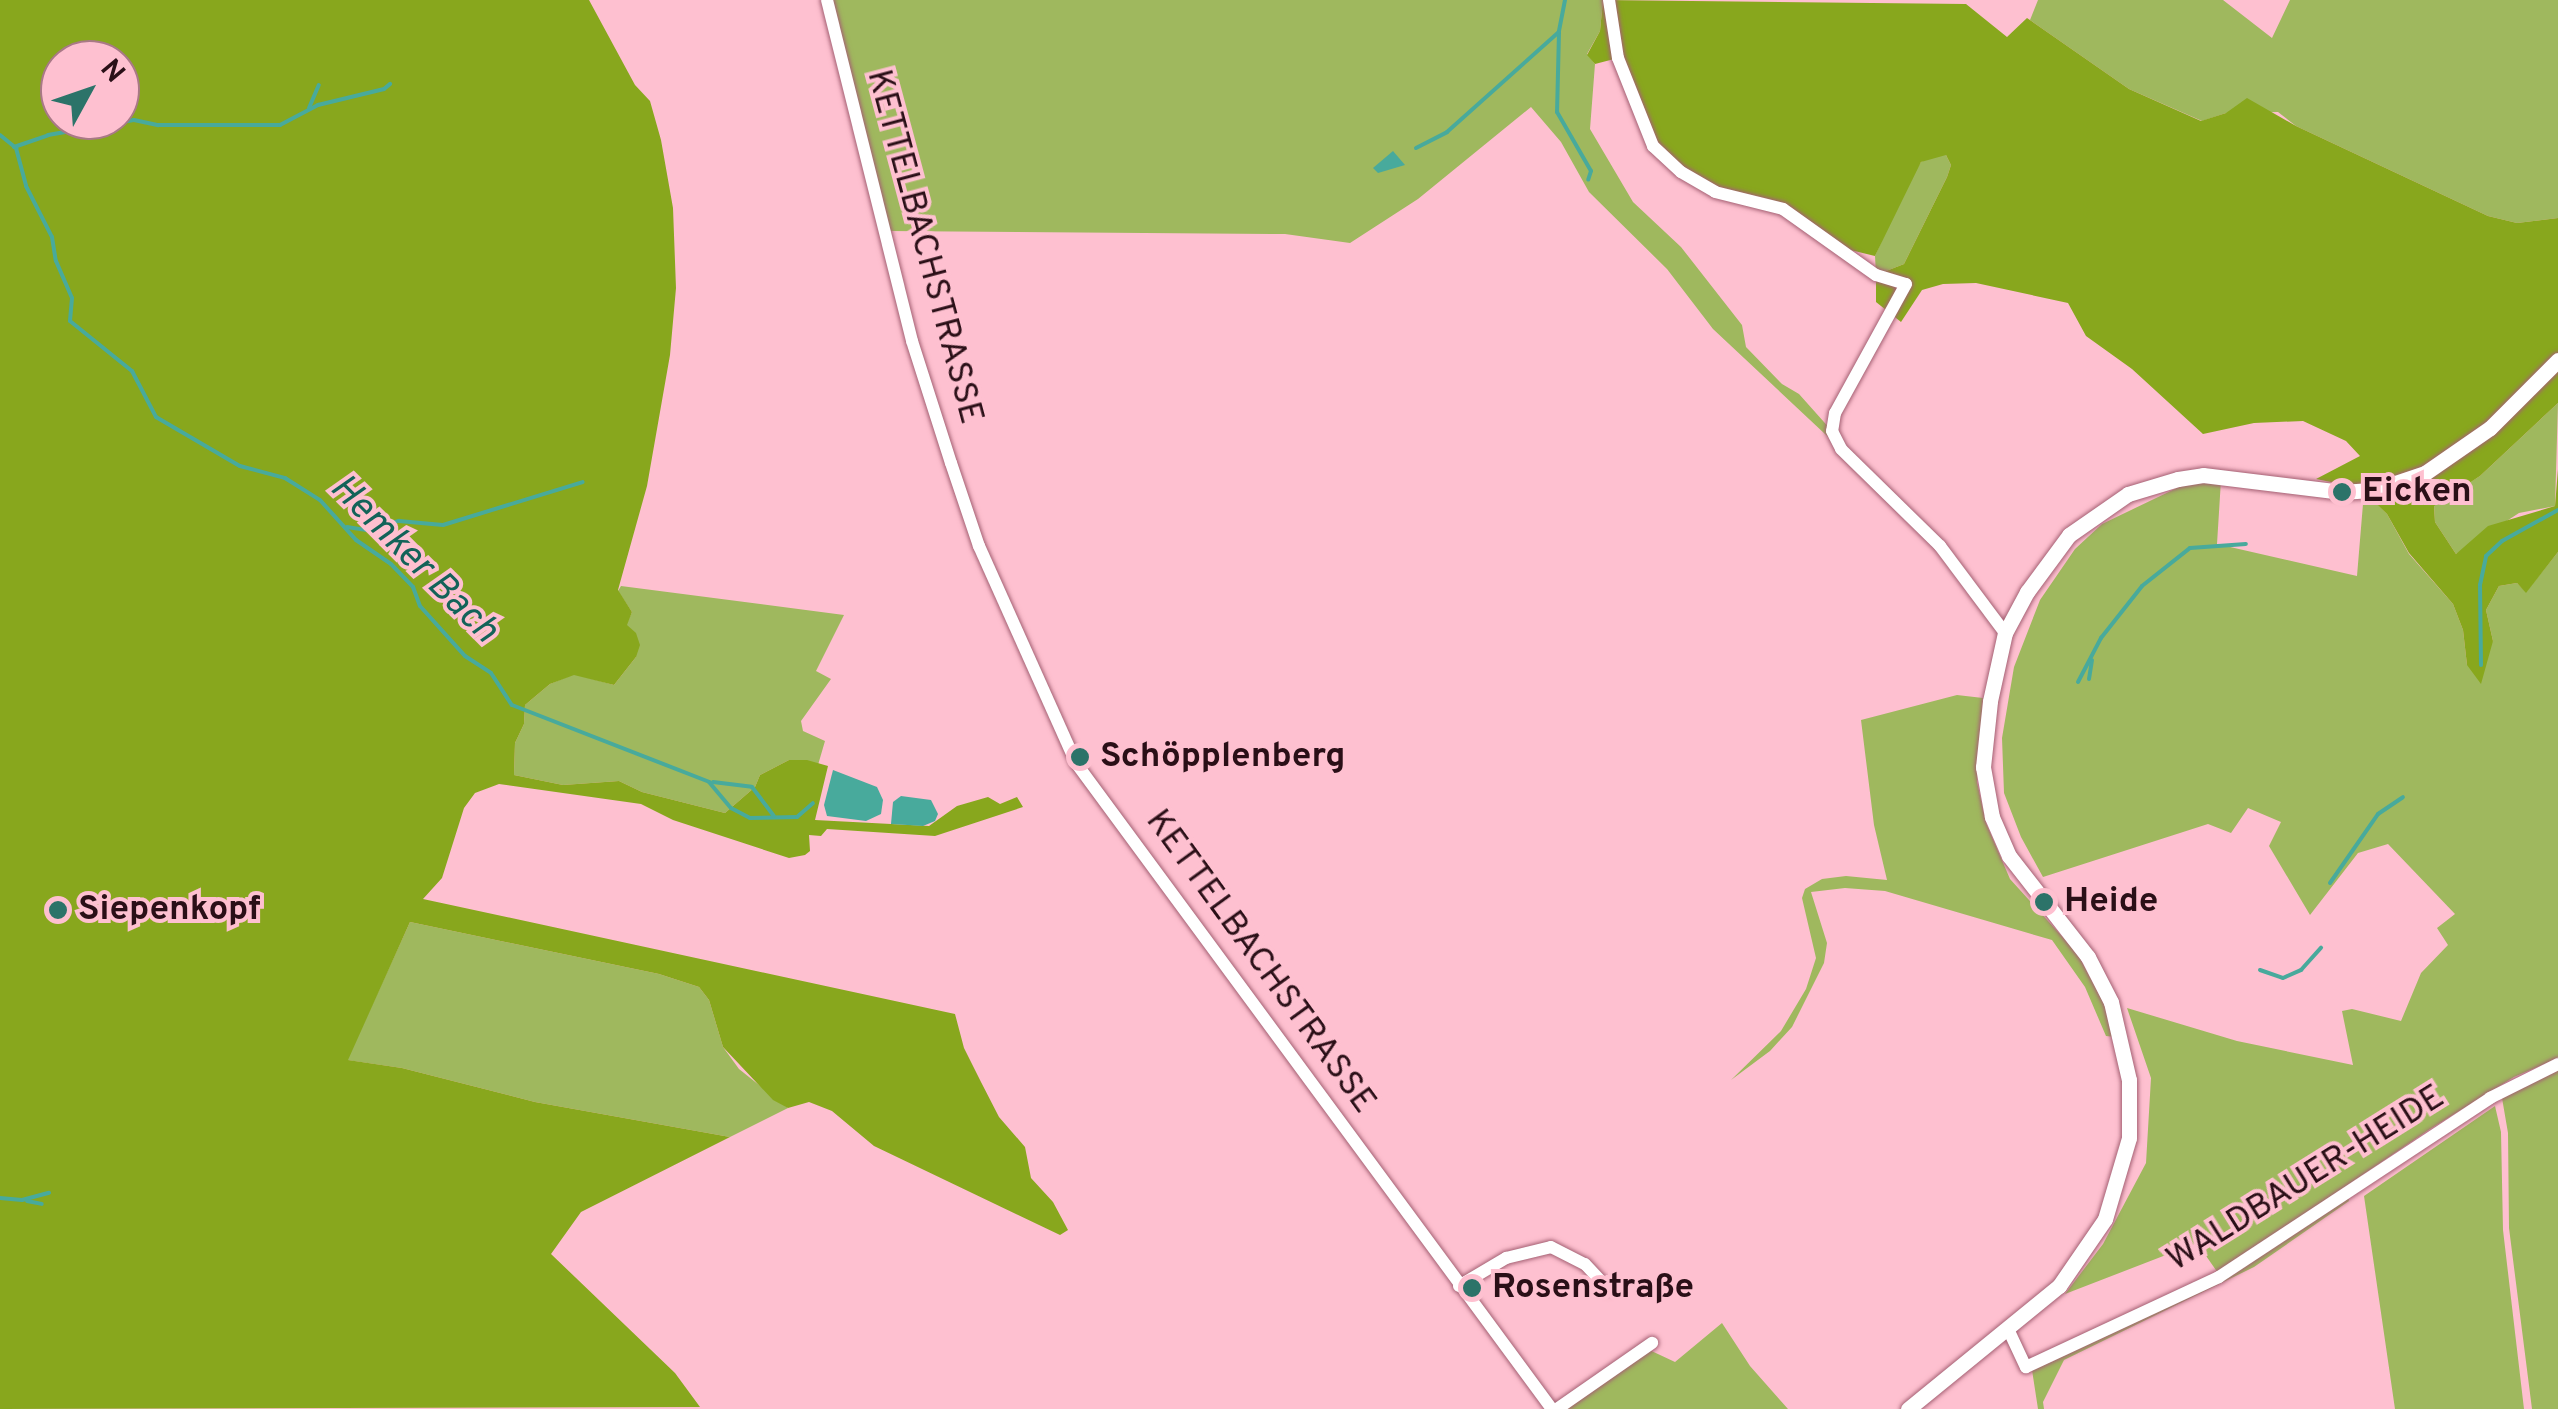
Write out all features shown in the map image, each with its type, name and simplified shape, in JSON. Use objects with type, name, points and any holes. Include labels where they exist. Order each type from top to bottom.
[{"type":"main road","points":[[1908,1409],[2008,1331],[2058,1286],[2105,1219],[2124,1162],[2131,1109],[2124,1043],[2107,992],[2088,957],[2009,856],[1992,817],[1984,742],[2005,633],[2027,592],[2069,535],[2128,494],[2204,475],[2342,492],[2402,482],[2462,450],[2516,405],[2558,360]]},
{"type":"street","name":"KETTELBACHSTRASSE","points":[[827,0],[912,342],[951,463],[979,546],[1076,763],[1459,1286],[1554,1409]]},
{"type":"street","points":[[1609,0],[1618,58],[1653,146],[1681,172],[1715,192],[1783,209],[1876,275],[1906,284],[1834,413],[1832,431],[1842,449],[1940,546],[2005,633]]},
{"type":"street","name":"WALDBAUER-HEIDE","points":[[2008,1331],[2026,1367],[2219,1276],[2490,1098],[2558,1064]]},
{"type":"street","points":[[1459,1286],[1506,1258],[1551,1247],[1585,1264],[1608,1289]]},
{"type":"street","points":[[1554,1409],[1652,1343]]},
{"type":"shaded area","points":[[833,0],[1603,0],[1600,31],[1587,54],[1595,64],[1590,129],[1633,202],[1681,247],[1742,325],[1746,347],[1782,384],[1799,394],[1832,431],[1841,449],[1713,329],[1667,269],[1589,192],[1561,142],[1531,107],[1418,199],[1350,243],[1285,234],[887,231]]},
{"type":"shaded area","points":[[2038,0],[2223,0],[2272,38],[2290,0],[2558,0],[2558,218],[2517,223],[2488,216],[2296,126],[2278,112],[2226,113],[2202,121],[2129,89],[2030,20]]},
{"type":"shaded area","points":[[1393,151],[1405,165],[1378,173],[1373,168]]},
{"type":"shaded area","points":[[1934,155],[1946,155],[1951,165],[1947,177],[1904,264],[1876,275],[1875,256],[1908,182],[1921,162]]},
{"type":"shaded area","points":[[2558,403],[2555,506],[2519,513],[2456,554],[2435,522],[2434,505],[2480,476]]},
{"type":"shaded area","points":[[2221,480],[2217,544],[2357,576],[2363,504],[2376,503],[2387,514],[2409,554],[2453,604],[2463,630],[2467,665],[2493,641],[2486,610],[2499,586],[2517,583],[2526,592],[2558,552],[2558,1058],[2514,1077],[2430,1129],[2218,1273],[2197,1243],[2065,1294],[2103,1244],[2146,1163],[2151,1078],[2127,1008],[2237,1041],[2353,1065],[2342,1011],[2352,1009],[2401,1021],[2421,973],[2448,945],[2437,928],[2455,914],[2388,844],[2358,853],[2310,915],[2269,846],[2281,822],[2248,808],[2231,833],[2208,824],[2043,877],[2021,837],[2004,793],[2002,738],[2014,667],[2040,600],[2075,549],[2102,524],[2181,486]]},
{"type":"shaded area","points":[[621,586],[844,615],[816,671],[831,679],[801,721],[803,731],[825,741],[818,765],[789,760],[760,775],[755,787],[725,813],[642,792],[619,781],[563,785],[514,775],[515,743],[524,724],[525,705],[550,684],[574,674],[614,685],[636,657],[626,625],[632,612],[618,591]]},
{"type":"shaded area","points":[[1957,695],[1983,698],[1977,782],[1986,823],[2010,879],[2077,953],[2105,1005],[2115,1037],[2106,1036],[2085,987],[2052,940],[1885,891],[1845,888],[1811,892],[1827,943],[1824,963],[1792,1027],[1770,1051],[1731,1080],[1781,1031],[1806,989],[1816,958],[1802,898],[1805,889],[1822,879],[1846,876],[1887,880],[1874,825],[1861,720]]},
{"type":"shaded area","points":[[833,770],[877,787],[883,800],[881,814],[866,821],[827,816],[824,805]]},
{"type":"shaded area","points":[[901,796],[931,800],[938,814],[935,821],[923,826],[891,824],[893,802]]},
{"type":"shaded area","points":[[410,922],[659,974],[699,987],[709,1000],[723,1047],[739,1069],[788,1108],[730,1137],[535,1102],[402,1068],[347,1060]]},
{"type":"shaded area","points":[[2558,1068],[2558,1409],[2532,1409],[2509,1228],[2508,1133],[2502,1098]]},
{"type":"shaded area","points":[[2495,1106],[2501,1132],[2503,1230],[2524,1409],[2395,1409],[2364,1196]]},
{"type":"shaded area","points":[[2348,1197],[2349,1201],[2254,1267],[2064,1360],[2043,1402],[2044,1409],[2038,1409],[2032,1370],[2140,1317]]},
{"type":"shaded area","points":[[1722,1323],[1750,1366],[1788,1409],[1558,1409],[1643,1347],[1675,1362]]},
{"type":"green space","points":[[0,0],[589,0],[635,85],[650,101],[661,140],[673,208],[676,288],[670,355],[647,486],[618,590],[632,612],[627,625],[636,633],[640,645],[636,657],[614,685],[574,675],[550,684],[525,705],[524,724],[515,743],[514,775],[563,785],[619,781],[642,792],[725,813],[755,787],[760,775],[789,760],[807,760],[828,766],[815,820],[929,826],[957,806],[988,797],[1000,804],[1017,797],[1023,807],[935,836],[827,829],[821,836],[809,835],[810,851],[805,855],[789,858],[673,820],[641,804],[499,784],[475,793],[464,808],[442,878],[423,899],[955,1014],[964,1048],[999,1117],[1025,1147],[1031,1178],[1053,1202],[1068,1230],[1060,1235],[874,1146],[832,1111],[809,1102],[788,1108],[773,1100],[723,1047],[709,1000],[699,987],[659,974],[410,922],[348,1060],[402,1068],[535,1102],[730,1137],[581,1212],[551,1254],[675,1373],[700,1407],[0,1409]]},
{"type":"green space","points":[[1603,0],[1966,4],[2007,37],[2027,18],[2129,89],[2201,121],[2226,113],[2247,98],[2296,126],[2488,216],[2517,223],[2558,218],[2558,403],[2480,476],[2434,506],[2435,522],[2456,554],[2488,526],[2555,506],[2558,469],[2558,552],[2526,593],[2517,583],[2499,586],[2486,610],[2493,641],[2481,684],[2467,665],[2463,630],[2453,604],[2409,553],[2387,514],[2360,488],[2316,479],[2360,456],[2346,441],[2303,421],[2254,423],[2203,434],[2132,369],[2086,336],[2068,303],[1976,283],[1943,284],[1922,290],[1901,322],[1876,302],[1876,275],[1904,264],[1947,177],[1951,165],[1946,155],[1921,162],[1875,256],[1842,248],[1783,209],[1715,192],[1653,146],[1618,58],[1595,64],[1587,55],[1600,31]]},
{"type":"waterway","points":[[1565,0],[1559,32],[1557,112],[1591,171],[1588,180]]},
{"type":"waterway","points":[[1416,148],[1447,132],[1559,32]]},
{"type":"waterway","points":[[14,147],[48,135],[134,120],[158,125],[280,125],[318,105],[384,89],[390,84]]},
{"type":"waterway","points":[[309,108],[319,85]]},
{"type":"waterway","name":"Hemker Bach","points":[[0,135],[16,148],[26,186],[52,237],[56,261],[72,298],[70,321],[132,371],[156,417],[240,466],[285,478],[320,500],[356,540],[391,564],[413,587],[420,606],[465,656],[491,673],[512,705],[709,782],[731,808],[750,818],[797,817],[813,803]]},
{"type":"waterway","points":[[347,527],[367,530],[399,521],[443,525],[583,482]]},
{"type":"waterway","points":[[2481,665],[2480,585],[2486,556],[2502,541],[2558,510]]},
{"type":"waterway","points":[[2078,682],[2101,638],[2142,586],[2190,548],[2246,544]]},
{"type":"waterway","points":[[2089,679],[2092,660]]},
{"type":"waterway","points":[[713,782],[752,787],[774,816]]},
{"type":"waterway","points":[[2330,883],[2378,814],[2403,797]]},
{"type":"waterway","points":[[2260,970],[2283,978],[2301,970],[2321,948]]},
{"type":"waterway","points":[[0,1198],[22,1200],[49,1193]]},
{"type":"waterway","points":[[27,1201],[42,1204]]},
{"type":"place","name":"Eicken","points":[[2342,492]]},
{"type":"place","name":"Schöpplenberg","points":[[1080,757]]},
{"type":"place","name":"Heide","points":[[2044,902]]},
{"type":"place","name":"Siepenkopf","points":[[58,910]]},
{"type":"place","name":"Rosenstraße","points":[[1472,1288]]}]
